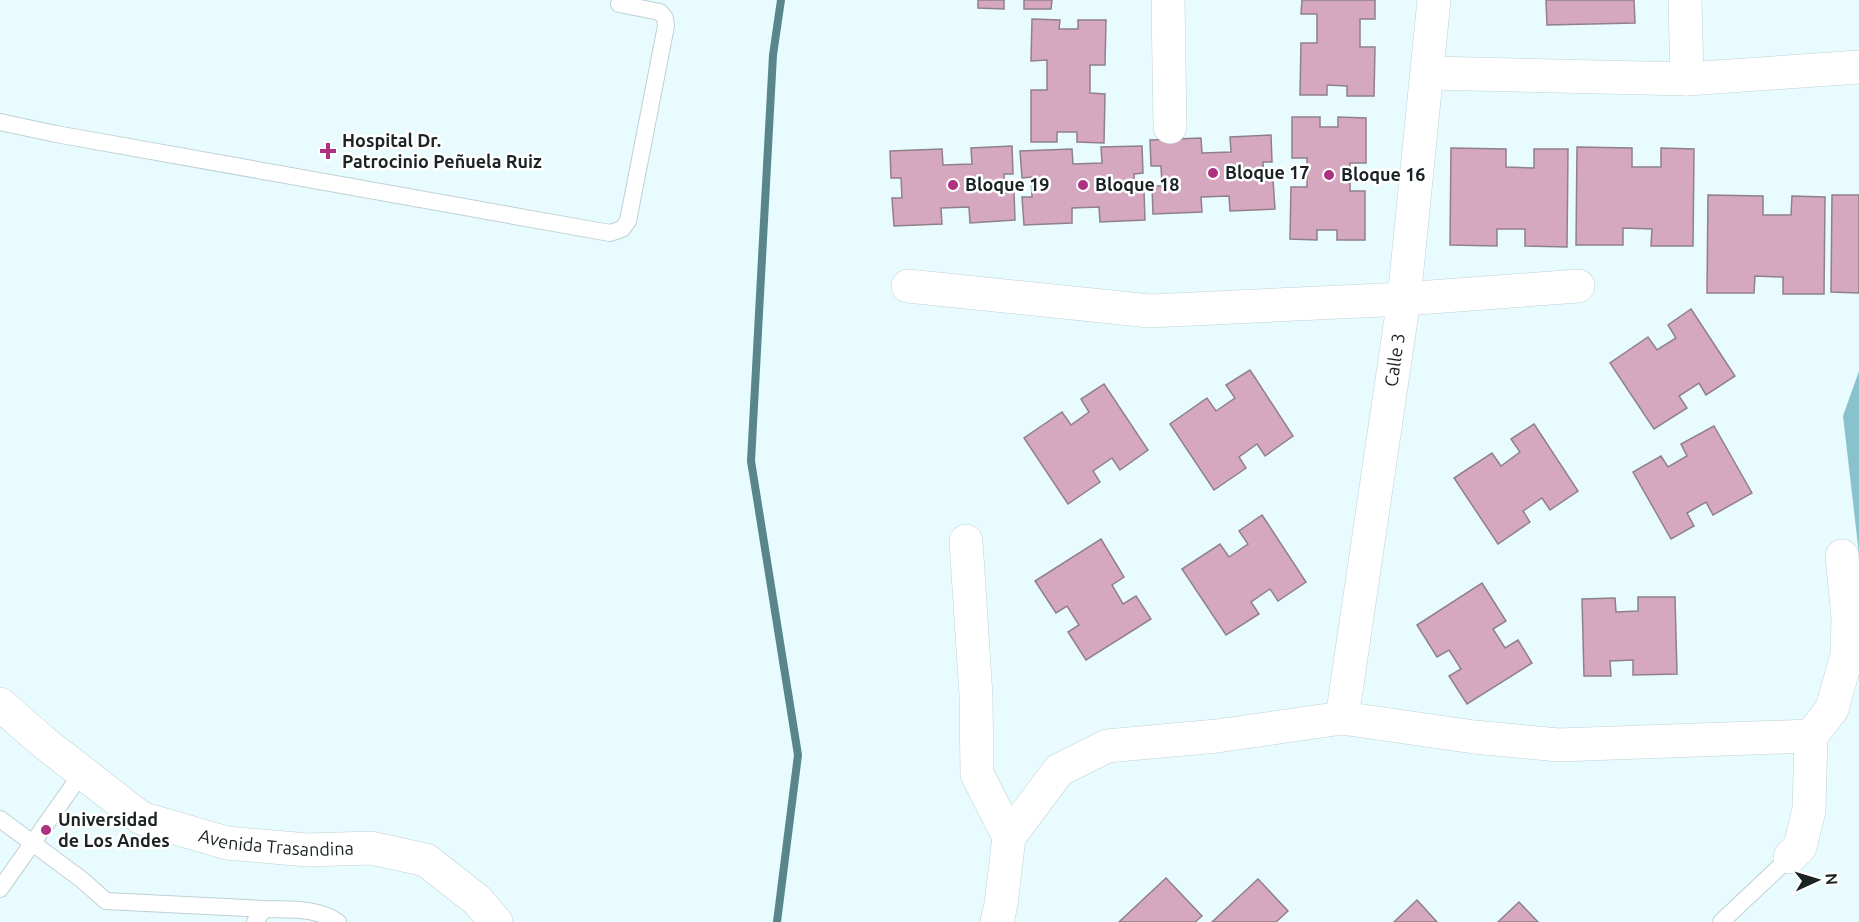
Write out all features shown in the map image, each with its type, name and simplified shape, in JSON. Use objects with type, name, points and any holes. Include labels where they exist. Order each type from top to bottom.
[{"type":"street","points":[[1168,0],[1170,127]]},
{"type":"street","name":"Calle 3","points":[[1342,718],[1404,300],[1434,0]]},
{"type":"street","points":[[1685,0],[1687,79]]},
{"type":"street","points":[[1428,73],[1687,79],[1859,67]]},
{"type":"street","points":[[908,286],[1150,311],[1404,300],[1578,286]]},
{"type":"street","points":[[966,541],[976,696],[977,774],[1009,837]]},
{"type":"street","points":[[1790,857],[1800,847],[1809,810],[1811,735],[1832,709],[1847,655],[1848,617],[1842,556]]},
{"type":"street","name":"Avenida Trasandina","points":[[0,704],[82,773],[141,818],[227,843],[308,850],[371,848],[426,860],[477,900],[496,922]]},
{"type":"street","points":[[997,922],[1009,837],[1059,770],[1107,746],[1217,736],[1342,718],[1474,737],[1559,745],[1811,735]]},
{"type":"lane","points":[[0,122],[610,233],[622,229],[628,221],[666,26],[665,18],[660,12],[619,4]]},
{"type":"lane","points":[[0,889],[82,773]]},
{"type":"lane","points":[[0,819],[106,901],[260,916],[304,910],[327,915],[338,922]]},
{"type":"lane","points":[[1721,922],[1790,857]]},
{"type":"shaded area","points":[[1859,371],[1859,554],[1843,416]]},
{"type":"building","points":[[978,0],[1004,0],[1004,9],[978,8]]},
{"type":"building","points":[[1024,0],[1052,0],[1051,9],[1024,9]]},
{"type":"building","points":[[1302,0],[1375,0],[1375,19],[1360,19],[1360,47],[1375,47],[1374,96],[1347,96],[1347,86],[1327,85],[1327,95],[1300,95],[1301,43],[1317,43],[1317,14],[1301,14]]},
{"type":"building","points":[[1546,0],[1634,0],[1635,23],[1547,25]]},
{"type":"building","points":[[1032,19],[1060,20],[1059,29],[1078,29],[1078,20],[1106,20],[1105,65],[1090,65],[1090,93],[1105,94],[1104,143],[1077,142],[1077,132],[1057,132],[1057,142],[1031,142],[1031,90],[1047,90],[1047,60],[1031,61]]},
{"type":"building","name":"Bloque 16","points":[[1292,117],[1320,117],[1320,127],[1338,127],[1338,117],[1366,118],[1366,163],[1350,163],[1350,191],[1365,191],[1365,240],[1337,240],[1337,230],[1317,230],[1317,240],[1290,239],[1291,187],[1307,187],[1307,158],[1292,158]]},
{"type":"building","name":"Bloque 17","points":[[1271,135],[1272,162],[1263,162],[1264,181],[1273,180],[1275,209],[1230,211],[1229,196],[1201,197],[1202,212],[1153,214],[1152,186],[1162,186],[1161,166],[1151,166],[1150,140],[1201,138],[1202,153],[1231,152],[1230,137]]},
{"type":"building","name":"Bloque 19","points":[[1012,146],[1013,174],[1004,174],[1005,193],[1014,192],[1015,220],[970,223],[969,207],[941,208],[942,224],[894,226],[892,198],[902,198],[901,178],[891,178],[890,151],[942,149],[943,165],[972,164],[971,148]]},
{"type":"building","name":"Bloque 18","points":[[1142,146],[1143,173],[1134,174],[1135,192],[1144,192],[1145,220],[1100,222],[1099,207],[1072,208],[1072,223],[1024,225],[1022,197],[1032,197],[1031,177],[1022,178],[1020,151],[1072,149],[1073,164],[1102,163],[1101,147]]},
{"type":"building","points":[[1577,147],[1632,148],[1632,167],[1661,167],[1661,148],[1694,149],[1693,246],[1651,246],[1652,229],[1623,228],[1623,245],[1576,245]]},
{"type":"building","points":[[1451,148],[1506,149],[1506,167],[1534,168],[1534,149],[1568,149],[1567,247],[1525,246],[1525,229],[1497,229],[1497,246],[1450,245]]},
{"type":"building","points":[[1708,195],[1763,196],[1763,215],[1791,215],[1792,196],[1825,197],[1824,294],[1783,294],[1783,277],[1755,276],[1754,293],[1707,293]]},
{"type":"building","points":[[1832,195],[1859,195],[1859,293],[1831,292]]},
{"type":"building","points":[[1691,309],[1735,376],[1706,395],[1699,383],[1679,396],[1687,408],[1654,429],[1610,363],[1648,337],[1657,350],[1676,338],[1668,325]]},
{"type":"building","points":[[1250,370],[1293,436],[1265,456],[1257,444],[1239,457],[1246,468],[1214,490],[1170,424],[1207,398],[1216,411],[1235,398],[1226,385]]},
{"type":"building","points":[[1104,384],[1148,450],[1120,470],[1112,458],[1093,471],[1100,482],[1068,504],[1024,438],[1062,412],[1071,425],[1089,412],[1081,399]]},
{"type":"building","points":[[1534,424],[1578,491],[1550,510],[1542,498],[1523,511],[1530,522],[1498,544],[1454,478],[1492,453],[1501,466],[1520,452],[1511,439]]},
{"type":"building","points":[[1714,426],[1752,493],[1713,515],[1706,502],[1687,513],[1694,526],[1671,539],[1633,472],[1661,456],[1668,467],[1687,456],[1681,444]]},
{"type":"building","points":[[1262,515],[1306,582],[1278,601],[1270,589],[1251,602],[1259,614],[1226,635],[1182,569],[1220,544],[1229,557],[1248,544],[1239,531]]},
{"type":"building","points":[[1101,539],[1124,577],[1112,585],[1123,604],[1136,596],[1151,619],[1086,660],[1068,632],[1079,625],[1067,606],[1056,613],[1035,581]]},
{"type":"building","points":[[1482,583],[1506,621],[1493,629],[1505,648],[1518,640],[1532,663],[1467,704],[1449,676],[1461,669],[1449,650],[1437,657],[1417,625]]},
{"type":"building","points":[[1638,597],[1675,597],[1677,674],[1633,675],[1633,660],[1610,661],[1611,676],[1584,676],[1582,599],[1615,598],[1616,612],[1638,611]]},
{"type":"building","points":[[1166,878],[1202,916],[1195,922],[1119,922]]},
{"type":"building","points":[[1258,879],[1288,911],[1276,922],[1212,922]]},
{"type":"building","points":[[1417,900],[1437,922],[1394,922]]},
{"type":"building","points":[[1519,902],[1538,922],[1498,922]]},
{"type":"waterway","points":[[777,922],[798,755],[751,461],[773,55],[781,0]]},
{"type":"place","name":"Hospital Dr. Patrocinio Peñuela Ruiz","points":[[328,151]]},
{"type":"place","name":"Bloque 17","points":[[1213,173]]},
{"type":"place","name":"Bloque 16","points":[[1329,175]]},
{"type":"place","name":"Bloque 19","points":[[953,185]]},
{"type":"place","name":"Bloque 18","points":[[1083,185]]},
{"type":"place","name":"Universidad de Los Andes","points":[[46,830]]}]
